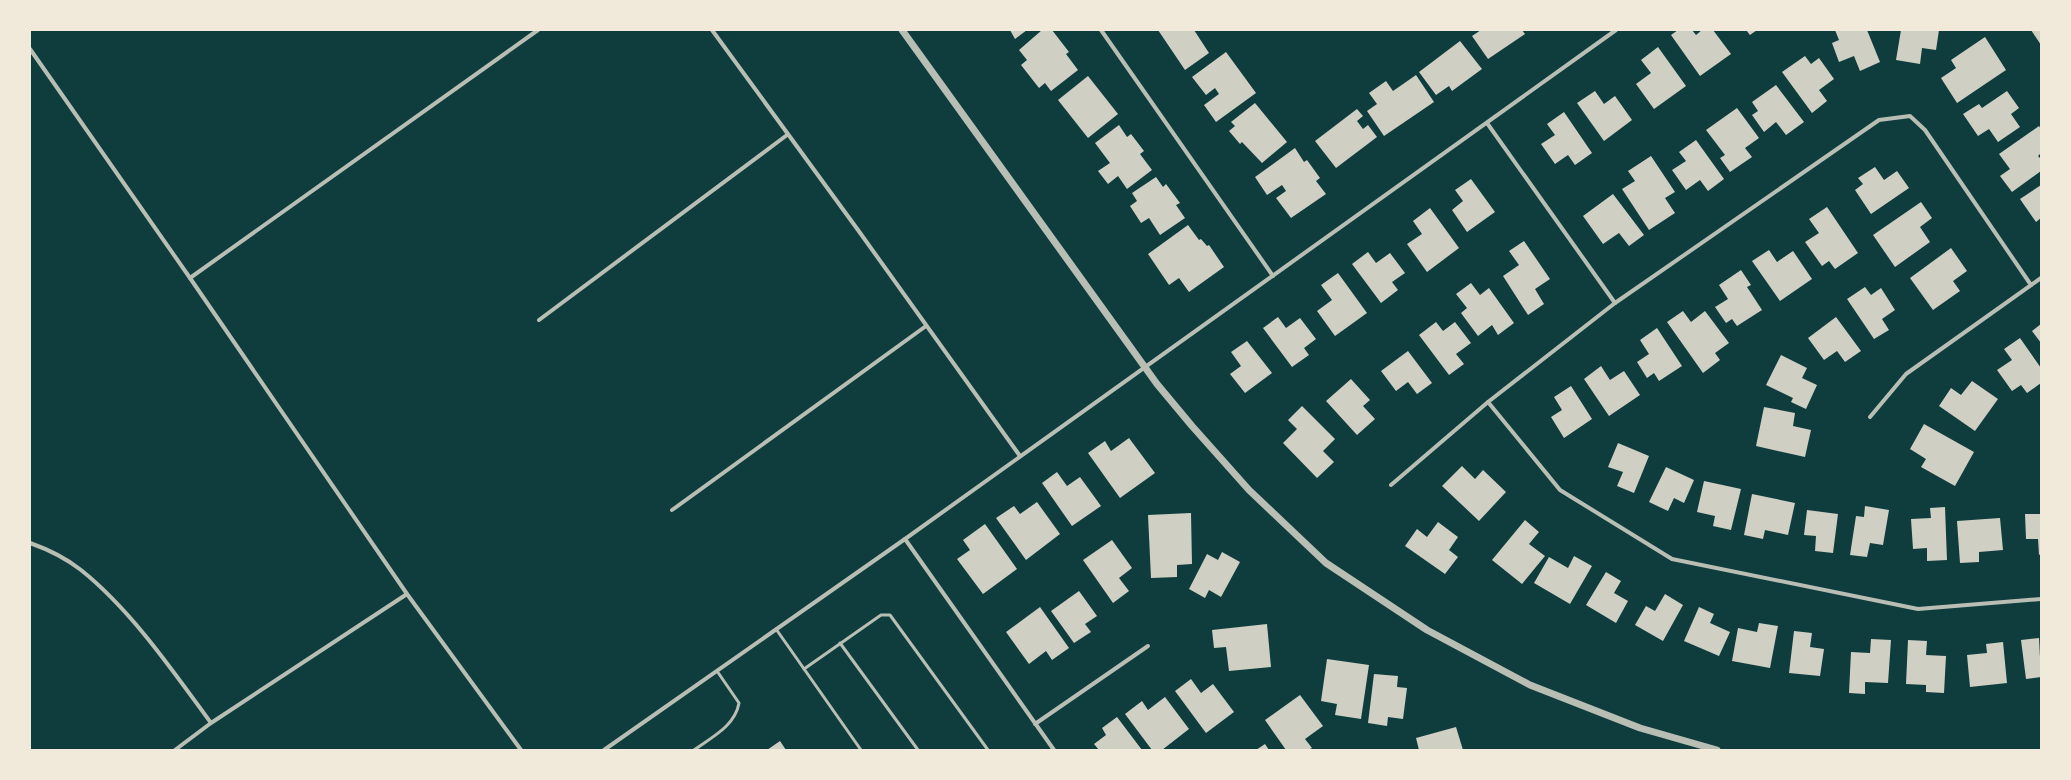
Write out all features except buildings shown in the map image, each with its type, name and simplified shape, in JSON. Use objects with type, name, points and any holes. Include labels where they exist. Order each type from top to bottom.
[{"type":"street","points":[[190,278],[538,30]]},
{"type":"street","points":[[712,30],[1020,456]]},
{"type":"street","points":[[902,30],[1146,367],[1192,426],[1249,490],[1326,563],[1427,630],[1530,685],[1640,728],[1717,750]]},
{"type":"street","points":[[1101,30],[1273,276]]},
{"type":"street","points":[[604,750],[905,539],[1616,30]]},
{"type":"street","points":[[30,49],[190,278],[407,594],[521,750]]},
{"type":"street","points":[[1391,485],[1488,402],[1615,303],[1879,120],[1910,116],[1925,130],[2031,285]]},
{"type":"street","points":[[1487,123],[1615,303]]},
{"type":"street","points":[[539,320],[788,134]]},
{"type":"street","points":[[1870,416],[1906,374],[2041,278]]},
{"type":"street","points":[[672,510],[926,326]]},
{"type":"street","points":[[1488,402],[1560,490],[1672,559],[1918,609],[2041,599]]},
{"type":"street","points":[[905,539],[1054,750]]},
{"type":"street","points":[[30,543],[42,547],[81,569],[114,601],[161,656],[211,723]]},
{"type":"street","points":[[175,750],[211,723],[407,594]]},
{"type":"street","points":[[1035,724],[1148,646]]},
{"type":"lane","points":[[804,668],[881,615],[890,615],[988,750]]},
{"type":"lane","points":[[776,629],[861,750]]},
{"type":"lane","points":[[840,643],[918,750]]},
{"type":"lane","points":[[694,750],[728,725],[737,714],[739,703],[716,671]]}]
